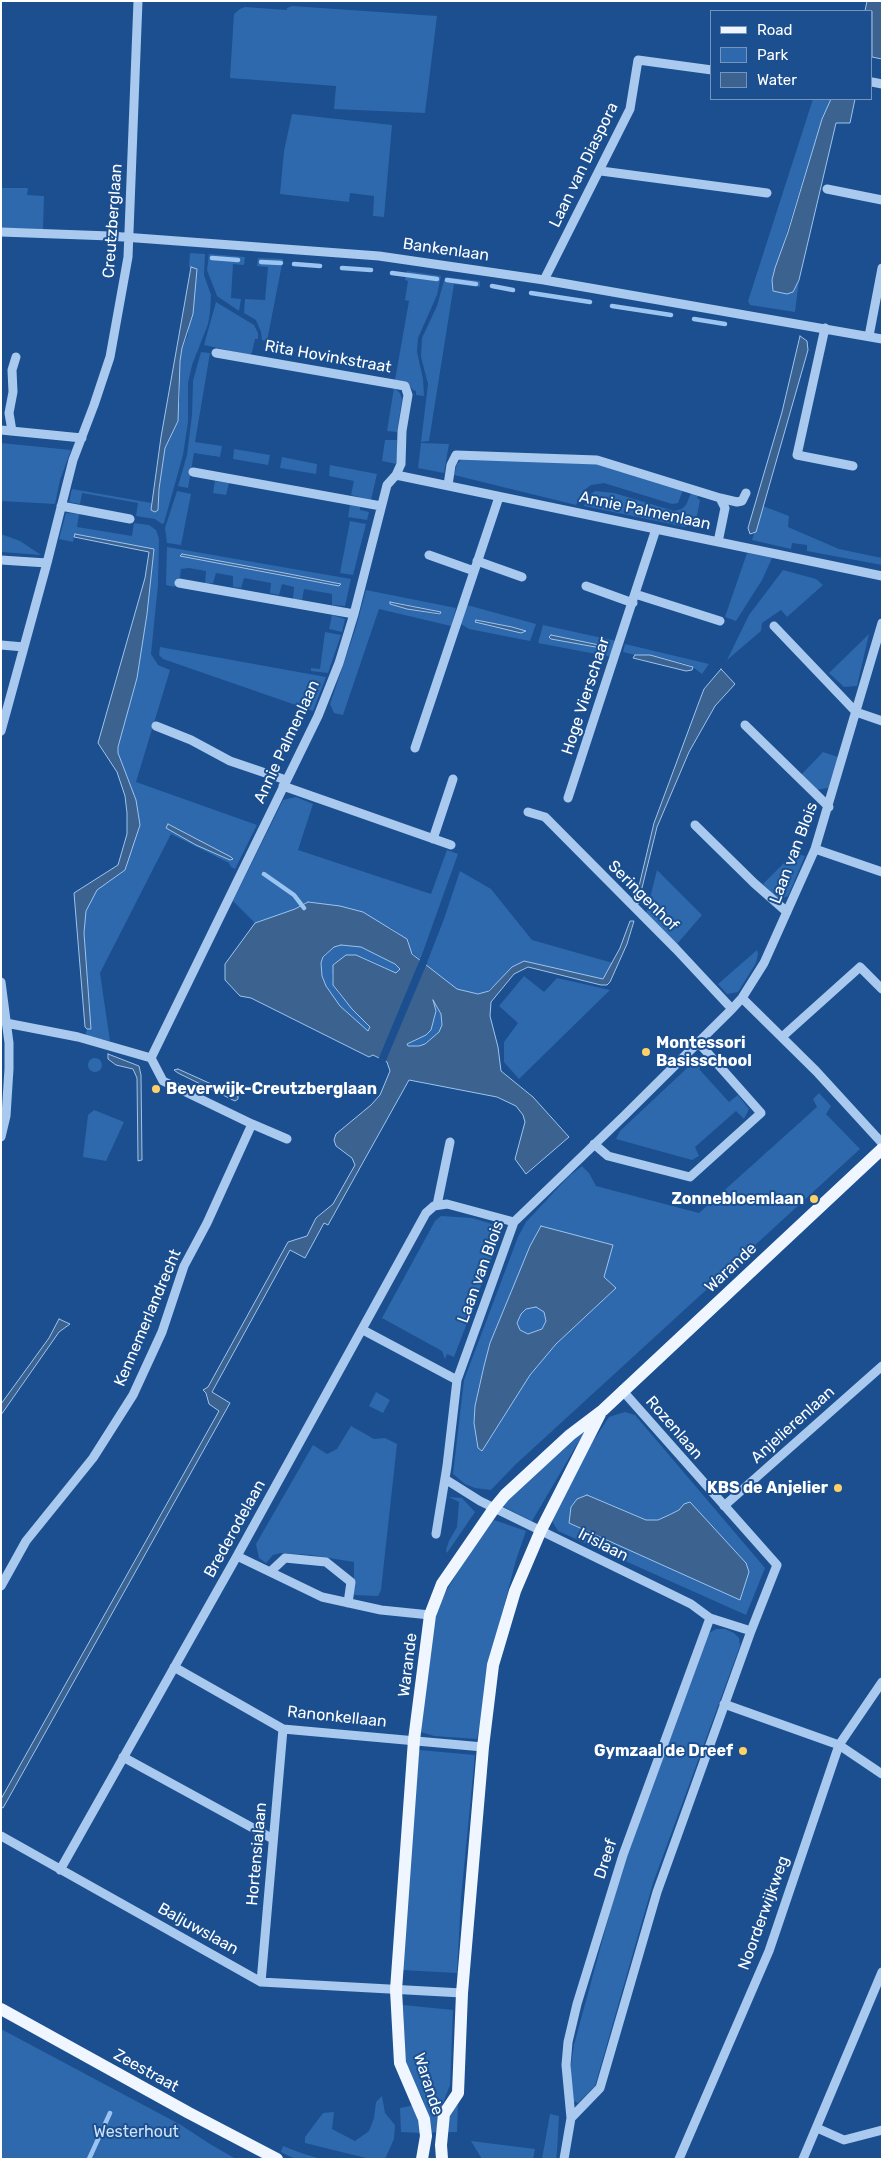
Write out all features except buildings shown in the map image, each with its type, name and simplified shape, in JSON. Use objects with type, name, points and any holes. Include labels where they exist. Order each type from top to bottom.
[{"type":"main road","name":"Warande","points":[[422,2159],[426,2136],[424,2119],[400,2063],[396,1990],[414,1740],[430,1615],[442,1584],[495,1507],[535,1465],[603,1410],[622,1390],[882,1149]]},
{"type":"main road","name":"Warande","points":[[442,2159],[441,2145],[444,2114],[458,2093],[462,1994],[483,1747],[493,1665],[515,1591],[540,1530],[603,1410]]},
{"type":"main road","name":"Zeestraat","points":[[1,2009],[189,2113],[277,2159]]},
{"type":"street","name":"Creutzberglaan","points":[[1,731],[47,563],[72,460],[82,438],[110,357],[130,237],[138,1]]},
{"type":"street","name":"Laan van Diaspora","points":[[544,280],[630,109],[638,60],[710,70]]},
{"type":"street","points":[[600,171],[767,193]]},
{"type":"street","points":[[827,189],[882,200]]},
{"type":"street","name":"Bankenlaan","points":[[1,232],[130,237],[379,256],[544,280],[882,339]]},
{"type":"street","points":[[868,336],[882,268]]},
{"type":"street","points":[[825,328],[797,455],[853,466]]},
{"type":"street","name":"Rita Hovinkstraat","points":[[216,353],[405,386],[408,395],[402,431],[401,464],[396,475]]},
{"type":"street","points":[[12,430],[9,413],[13,392],[12,370],[16,357]]},
{"type":"street","points":[[1,430],[82,438]]},
{"type":"street","name":"Annie Palmenlaan","points":[[448,485],[451,465],[456,455],[597,460],[737,502],[742,501],[746,493]]},
{"type":"street","points":[[193,472],[381,506]]},
{"type":"street","name":"Annie Palmenlaan","points":[[151,1058],[285,783],[327,692],[339,663],[354,614],[387,485],[396,475],[882,576]]},
{"type":"street","points":[[415,748],[499,497]]},
{"type":"street","name":"Annie Palmenlaan","points":[[718,542],[724,508],[720,498]]},
{"type":"street","points":[[61,506],[130,518]]},
{"type":"street","name":"Hoge Vierschaar","points":[[568,798],[656,529]]},
{"type":"street","points":[[429,555],[522,577]]},
{"type":"street","points":[[1,560],[47,563]]},
{"type":"street","points":[[179,583],[354,614]]},
{"type":"street","points":[[586,586],[720,621]]},
{"type":"street","name":"Laan van Blois","points":[[436,1534],[457,1380],[514,1222],[732,1009],[742,998],[764,963],[815,849],[882,623]]},
{"type":"street","points":[[774,626],[856,712],[882,721]]},
{"type":"street","points":[[1,644],[24,647]]},
{"type":"street","points":[[745,725],[829,806]]},
{"type":"street","points":[[156,726],[191,740],[230,761],[451,845]]},
{"type":"street","points":[[432,839],[453,779]]},
{"type":"street","name":"Seringenhof","points":[[528,812],[545,817],[676,949],[732,1009]]},
{"type":"street","points":[[695,825],[787,912]]},
{"type":"street","points":[[815,849],[882,872]]},
{"type":"street","points":[[782,1037],[860,967],[882,989]]},
{"type":"street","points":[[1,982],[9,1069],[6,1116],[1,1137]]},
{"type":"street","points":[[742,998],[816,1071],[882,1143]]},
{"type":"street","points":[[6,1024],[78,1037],[151,1058],[163,1081],[252,1124],[287,1138]]},
{"type":"street","points":[[594,1144],[608,1156],[690,1177],[761,1113],[698,1042]]},
{"type":"street","name":"Kennemerlandrecht","points":[[1,1586],[26,1541],[93,1458],[133,1395],[162,1332],[184,1266],[252,1124]]},
{"type":"street","points":[[450,1142],[438,1205],[446,1204],[514,1222]]},
{"type":"street","name":"Brederodelaan","points":[[60,1870],[238,1556],[426,1213],[438,1205]]},
{"type":"street","points":[[363,1330],[457,1380]]},
{"type":"street","name":"Anjelierenlaan","points":[[724,1506],[882,1366]]},
{"type":"street","name":"Rozenlaan","points":[[622,1390],[777,1565],[751,1631]]},
{"type":"street","name":"Irislaan","points":[[445,1479],[480,1501],[692,1604],[710,1618],[751,1631]]},
{"type":"street","points":[[238,1556],[322,1597],[381,1610],[430,1615]]},
{"type":"street","points":[[270,1572],[285,1558],[326,1562],[352,1582],[348,1604]]},
{"type":"street","name":"Dreef","points":[[564,2159],[571,2118],[566,2065],[568,2042],[578,2004],[623,1855],[710,1618]]},
{"type":"street","points":[[571,2118],[600,2088],[657,1892],[751,1631]]},
{"type":"street","name":"Ranonkellaan","points":[[174,1667],[284,1729],[483,1747]]},
{"type":"street","name":"Noorderwijkweg","points":[[679,2159],[769,1951],[839,1745],[882,1682]]},
{"type":"street","points":[[724,1704],[839,1745],[882,1774]]},
{"type":"street","name":"Hortensialaan","points":[[261,1982],[284,1729]]},
{"type":"street","points":[[123,1757],[273,1839]]},
{"type":"street","name":"Baljuwslaan","points":[[1,1836],[261,1982],[396,1990]]},
{"type":"street","points":[[803,2159],[882,1972]]},
{"type":"street","points":[[396,1990],[462,1994]]},
{"type":"street","points":[[817,2128],[844,2140],[882,2130]]},
{"type":"green space","points":[[292,6],[437,16],[425,113],[334,109],[336,86],[230,78],[234,14],[245,7],[287,10],[287,8]]},
{"type":"green space","points":[[813,100],[831,100],[822,119],[772,280],[773,291],[793,292],[799,280],[795,312],[750,305],[748,301]]},
{"type":"green space","points":[[292,114],[392,125],[384,217],[373,216],[374,196],[350,193],[349,202],[280,194],[284,151]]},
{"type":"green space","points":[[1,188],[28,188],[27,195],[44,196],[43,229],[1,228]]},
{"type":"green space","points":[[190,253],[205,254],[204,275],[211,295],[210,312],[208,324],[192,365],[188,383],[188,422],[183,455],[164,523],[162,524],[155,519],[136,516],[138,503],[82,493],[80,504],[69,502],[72,489],[152,503],[151,510],[158,510],[165,448],[173,432],[180,400],[180,361],[182,348],[188,335]]},
{"type":"green space","points":[[209,254],[245,257],[244,265],[233,264],[231,298],[241,299],[239,311],[217,296],[207,270]]},
{"type":"green space","points":[[258,258],[283,259],[267,341],[262,340],[256,320],[244,313],[245,299],[265,300],[268,267],[257,266]]},
{"type":"green space","points":[[407,271],[441,276],[437,295],[418,338],[417,352],[423,379],[424,396],[416,395],[416,391],[407,382],[395,380],[409,301],[405,300],[408,281],[405,280]]},
{"type":"green space","points":[[445,277],[480,281],[480,287],[454,284],[429,441],[421,442],[428,384],[421,357],[422,338],[437,306]]},
{"type":"green space","points":[[216,302],[254,325],[258,333],[258,339],[255,339],[250,355],[204,345]]},
{"type":"green space","points":[[201,352],[210,353],[195,442],[222,446],[220,457],[194,453],[188,488],[178,486],[187,455],[192,415],[193,381]]},
{"type":"green space","points":[[394,388],[400,393],[402,399],[397,432],[387,431]]},
{"type":"green space","points":[[385,440],[397,440],[397,464],[382,461]]},
{"type":"green space","points":[[1,443],[71,450],[60,480],[55,504],[1,501]]},
{"type":"green space","points":[[421,443],[449,444],[444,473],[418,468]]},
{"type":"green space","points":[[234,449],[270,455],[268,465],[233,459]]},
{"type":"green space","points":[[282,457],[317,464],[316,474],[280,468]]},
{"type":"green space","points":[[463,458],[601,464],[683,490],[678,503],[672,504],[604,483],[591,485],[583,491],[576,505],[454,475],[457,464]]},
{"type":"green space","points":[[330,465],[377,474],[371,500],[351,495],[354,481],[329,476]]},
{"type":"green space","points":[[215,481],[229,483],[226,495],[213,493]]},
{"type":"green space","points":[[177,491],[191,494],[181,545],[167,543],[165,528]]},
{"type":"green space","points":[[595,491],[614,493],[674,511],[682,509],[686,505],[691,493],[698,495],[697,498],[700,500],[696,521],[692,520],[686,527],[584,506],[588,496]]},
{"type":"green space","points":[[350,505],[360,507],[360,510],[369,512],[367,520],[348,517]]},
{"type":"green space","points":[[763,506],[789,516],[788,527],[839,549],[882,558],[882,565],[807,551],[807,545],[792,543],[791,549],[752,540]]},
{"type":"green space","points":[[66,513],[79,514],[77,527],[132,536],[134,523],[149,525],[156,530],[159,539],[158,585],[151,654],[158,665],[170,670],[136,782],[257,825],[235,869],[229,863],[171,834],[100,973],[110,1041],[85,1036],[87,1029],[91,1028],[84,933],[86,911],[97,890],[125,870],[128,860],[136,800],[118,753],[118,747],[137,678],[154,550],[75,534],[73,542],[59,539]]},
{"type":"green space","points":[[350,521],[366,524],[353,575],[340,573]]},
{"type":"green space","points":[[1,534],[20,541],[41,555],[1,552]]},
{"type":"green space","points":[[167,547],[351,579],[345,606],[332,605],[332,594],[304,589],[302,600],[293,599],[294,587],[282,584],[279,595],[270,593],[271,583],[244,578],[241,588],[233,587],[233,576],[216,573],[213,583],[205,584],[206,571],[189,568],[181,569],[180,577],[175,580],[175,587],[166,585]]},
{"type":"green space","points":[[747,553],[772,558],[762,580],[736,621],[725,617]]},
{"type":"green space","points":[[783,570],[816,579],[823,585],[787,617],[781,610],[762,623],[761,631],[727,660],[749,615]]},
{"type":"green space","points":[[366,590],[456,608],[451,626],[379,609],[343,715],[334,713],[330,704],[356,627]],"holes":[[[391,602],[441,612],[440,615],[390,604]]]},
{"type":"green space","points":[[467,605],[536,624],[530,641],[469,629],[461,624]]},
{"type":"green space","points":[[332,615],[345,619],[342,632],[329,629]]},
{"type":"green space","points":[[543,625],[616,641],[612,657],[538,643]]},
{"type":"green space","points":[[325,632],[341,635],[328,673],[311,671],[311,668],[320,669]]},
{"type":"green space","points":[[869,634],[857,686],[844,687],[829,673]]},
{"type":"green space","points":[[625,644],[709,664],[702,674],[690,665],[650,655],[635,655],[623,652]]},
{"type":"green space","points":[[160,647],[326,677],[313,711],[163,659],[159,655]]},
{"type":"green space","points":[[823,752],[838,757],[828,788],[816,790],[801,775]]},
{"type":"green space","points":[[296,797],[313,804],[298,850],[431,894],[447,850],[458,854],[420,960],[409,949],[407,939],[391,928],[317,903],[308,902],[295,909],[255,923],[233,901],[283,800]]},
{"type":"green space","points":[[794,853],[805,856],[788,896],[781,899],[777,898],[763,884]]},
{"type":"green space","points":[[657,870],[702,915],[677,944],[646,914]]},
{"type":"green space","points":[[460,871],[491,889],[532,940],[613,963],[605,978],[595,978],[524,961],[486,992],[478,994],[457,989],[426,965]]},
{"type":"green space","points":[[341,945],[361,947],[395,964],[400,969],[397,973],[362,957],[346,955],[332,975],[333,985],[370,1028],[368,1031],[340,1006],[326,986],[322,976],[321,963],[324,957],[334,947]]},
{"type":"green space","points":[[757,950],[756,963],[738,992],[727,994],[718,984]]},
{"type":"green space","points":[[524,976],[544,992],[557,978],[610,990],[519,1079],[504,1062],[504,1042],[518,1023],[499,1006]]},
{"type":"green space","points":[[432,999],[441,1014],[442,1025],[439,1032],[425,1044],[408,1046],[407,1044],[431,1030],[436,1011]]},
{"type":"green space","points":[[701,1055],[706,1061],[699,1069],[729,1102],[738,1095],[749,1109],[744,1119],[736,1111],[695,1147],[699,1156],[692,1160],[616,1139],[620,1131]]},
{"type":"green space","points":[[92,1058],[98,1058],[102,1065],[98,1072],[92,1072],[88,1068],[88,1062]]},
{"type":"green space","points":[[819,1093],[831,1106],[826,1114],[860,1149],[515,1465],[491,1490],[475,1488],[465,1484],[453,1474],[464,1380],[518,1237],[526,1222],[569,1176],[582,1166],[589,1173],[596,1186],[699,1213],[817,1107],[813,1099]],"holes":[[[532,1243],[604,1277],[616,1288],[556,1344],[530,1375],[488,1442],[478,1448],[474,1423],[475,1406],[490,1343]]]},
{"type":"green space","points":[[94,1110],[124,1122],[106,1161],[83,1157],[88,1115]]},
{"type":"green space","points":[[441,1216],[472,1218],[489,1223],[499,1228],[500,1236],[454,1357],[447,1354],[445,1359],[442,1351],[382,1318],[435,1221]]},
{"type":"green space","points":[[536,1307],[544,1311],[546,1321],[542,1329],[528,1334],[520,1330],[517,1323],[521,1314],[526,1309]]},
{"type":"green space","points":[[376,1392],[390,1400],[383,1413],[369,1406]]},
{"type":"green space","points":[[625,1412],[635,1415],[765,1568],[746,1615],[558,1531],[552,1521],[580,1461],[609,1417]],"holes":[[[587,1495],[646,1520],[658,1520],[679,1510],[684,1504],[740,1600],[569,1523],[571,1507],[577,1499]]]},
{"type":"green space","points":[[598,1415],[576,1446],[532,1521],[501,1505]]},
{"type":"green space","points":[[351,1426],[374,1439],[385,1438],[397,1444],[381,1590],[378,1596],[354,1595],[354,1562],[311,1555],[281,1553],[273,1555],[266,1563],[259,1558],[256,1544],[313,1445],[327,1454],[337,1449]]},
{"type":"green space","points":[[449,1497],[462,1498],[475,1512],[447,1553],[449,1541],[457,1527],[459,1502]]},
{"type":"green space","points":[[494,1520],[526,1531],[516,1560],[500,1621],[477,1739],[434,1736],[421,1732],[433,1619],[445,1593],[471,1550]]},
{"type":"green space","points":[[716,1629],[725,1629],[734,1633],[739,1638],[740,1646],[653,1883],[595,2086],[578,2103],[573,2101],[570,2071],[574,2045],[626,1853],[709,1633]]},
{"type":"green space","points":[[419,1750],[475,1755],[461,1898],[457,1973],[402,1970]]},
{"type":"green space","points":[[403,2005],[453,2010],[450,2085],[441,2108],[436,2132],[429,2133],[427,2113],[422,2097],[406,2065]]},
{"type":"green space","name":"Westerhout","points":[[1,2029],[181,2125],[236,2159],[1,2159]]},
{"type":"green space","points":[[382,2096],[385,2113],[395,2125],[394,2139],[385,2159],[370,2159],[305,2143],[305,2137],[323,2113],[334,2112],[332,2129],[355,2141],[369,2131],[374,2118],[376,2102]]},
{"type":"green space","points":[[458,2104],[457,2132],[445,2132],[450,2115]]},
{"type":"green space","points":[[415,2105],[420,2133],[401,2132],[400,2108]]},
{"type":"green space","points":[[550,2114],[559,2116],[556,2159],[542,2159]]},
{"type":"green space","points":[[471,2141],[535,2149],[533,2159],[482,2159]]},
{"type":"green space","points":[[283,2146],[321,2159],[298,2159],[291,2157],[281,2152]]},
{"type":"water","points":[[867,1],[882,1],[882,59],[873,57],[873,10],[865,10]]},
{"type":"water","points":[[831,100],[855,100],[850,123],[836,123],[799,280],[793,292],[787,294],[773,291],[772,280],[775,268],[788,232],[822,119]]},
{"type":"water","points":[[191,267],[197,269],[193,314],[182,348],[180,361],[178,421],[165,448],[158,510],[155,512],[151,510],[161,437]]},
{"type":"water","points":[[800,336],[807,341],[808,350],[756,532],[750,534],[748,528],[782,412]]},
{"type":"water","points":[[75,534],[154,549],[147,614],[137,678],[118,747],[118,753],[136,800],[140,825],[125,870],[97,890],[86,911],[84,933],[91,1029],[85,1027],[74,893],[118,865],[127,834],[125,796],[117,772],[98,743],[145,578],[149,552],[74,537]]},
{"type":"water","points":[[182,554],[341,584],[339,586],[180,556]]},
{"type":"water","points":[[390,602],[441,612],[440,614],[407,609],[390,604]]},
{"type":"water","points":[[476,620],[526,631],[521,633],[475,622]]},
{"type":"water","points":[[551,635],[599,645],[601,648],[551,639],[549,637]]},
{"type":"water","points":[[635,655],[650,655],[693,667],[692,670],[686,671],[633,658]]},
{"type":"water","points":[[721,669],[735,684],[715,706],[689,752],[657,827],[638,904],[635,903],[654,823],[704,689]]},
{"type":"water","points":[[168,824],[233,859],[230,860],[196,845],[166,828]]},
{"type":"water","points":[[308,902],[340,906],[363,912],[407,939],[412,954],[457,989],[478,994],[489,991],[512,967],[524,961],[603,979],[620,948],[630,921],[634,921],[627,944],[607,985],[528,967],[514,974],[491,1002],[490,1016],[498,1047],[501,1071],[533,1097],[569,1137],[526,1174],[515,1159],[525,1122],[523,1115],[516,1106],[497,1097],[409,1080],[328,1225],[324,1223],[305,1258],[290,1250],[212,1392],[230,1403],[3,1808],[1,1807],[1,1799],[219,1411],[209,1404],[206,1393],[203,1390],[208,1387],[288,1242],[307,1236],[316,1218],[333,1204],[355,1165],[352,1158],[336,1146],[334,1140],[336,1134],[371,1105],[380,1095],[390,1071],[387,1062],[373,1055],[369,1057],[251,998],[240,996],[225,980],[225,964],[255,923],[295,909]],"holes":[[[341,945],[361,947],[395,964],[400,969],[396,973],[356,955],[346,955],[333,965],[333,985],[352,1009],[370,1027],[368,1031],[340,1006],[326,986],[322,976],[321,963],[323,957],[334,947]],[[433,1000],[441,1014],[442,1025],[439,1032],[425,1044],[408,1046],[407,1044],[426,1035],[431,1030],[436,1011]]]},
{"type":"water","points":[[108,1054],[139,1066],[141,1075],[142,1160],[138,1161],[137,1078],[133,1069],[116,1065],[108,1059]]},
{"type":"water","points":[[178,1069],[238,1096],[238,1099],[235,1101],[174,1070]]},
{"type":"water","points":[[541,1226],[613,1245],[604,1277],[616,1288],[556,1344],[530,1375],[482,1451],[478,1448],[474,1423],[475,1406],[484,1366],[490,1343],[530,1246]],"holes":[[[536,1307],[544,1312],[546,1321],[542,1329],[528,1334],[520,1330],[517,1323],[521,1314],[526,1309]]]},
{"type":"water","points":[[59,1319],[70,1324],[59,1332],[1,1415],[1,1404],[49,1338]]},
{"type":"water","points":[[587,1495],[646,1520],[658,1520],[679,1510],[684,1504],[690,1502],[746,1563],[749,1572],[740,1600],[569,1523],[571,1507],[577,1499]]},
{"type":"pier","points":[[421,957],[427,963],[385,1063],[378,1060]]},
{"type":"waterway","points":[[212,258],[238,260]]},
{"type":"waterway","points":[[261,262],[281,263]]},
{"type":"waterway","points":[[294,264],[320,266]]},
{"type":"waterway","points":[[342,268],[371,270]]},
{"type":"waterway","points":[[392,273],[437,279]]},
{"type":"waterway","points":[[447,280],[476,284]]},
{"type":"waterway","points":[[492,286],[513,290]]},
{"type":"waterway","points":[[531,293],[590,302]]},
{"type":"waterway","points":[[612,306],[671,315]]},
{"type":"waterway","points":[[694,319],[725,324]]},
{"type":"waterway","points":[[264,874],[294,895],[304,908]]},
{"type":"waterway","points":[[89,2159],[110,2113]]},
{"type":"place","name":"Montessori Basisschool","points":[[646,1052]]},
{"type":"place","name":"Beverwijk-Creutzberglaan","points":[[156,1089]]},
{"type":"place","name":"Zonnebloemlaan","points":[[814,1199]]},
{"type":"place","name":"KBS de Anjelier","points":[[838,1488]]},
{"type":"place","name":"Gymzaal de Dreef","points":[[743,1751]]}]
